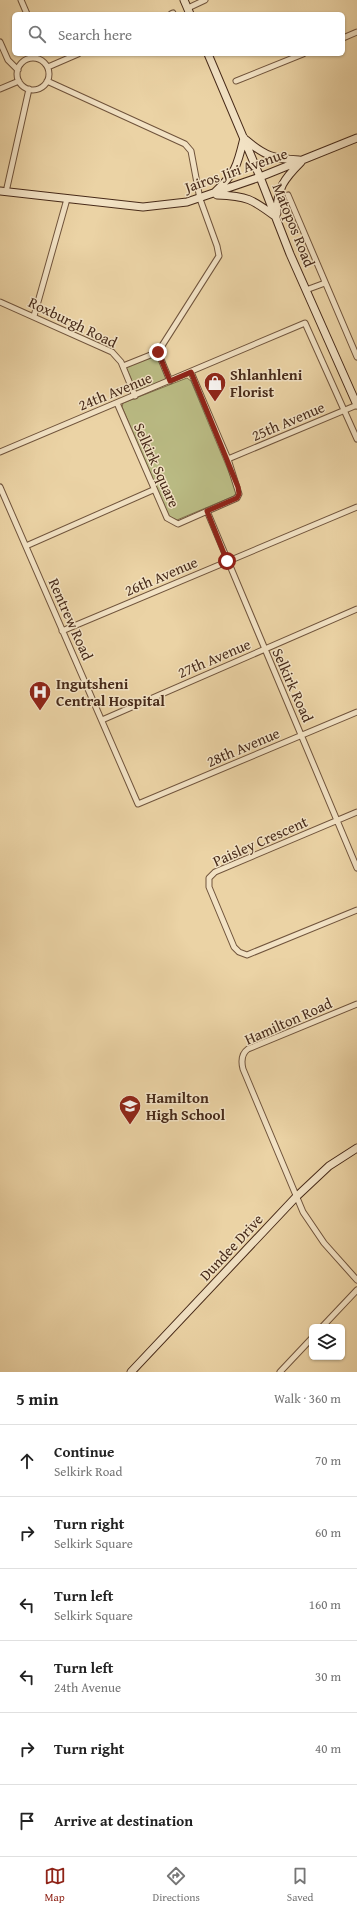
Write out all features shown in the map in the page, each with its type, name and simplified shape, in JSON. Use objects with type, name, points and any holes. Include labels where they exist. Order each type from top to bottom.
[{"type":"main road","points":[[184,0],[189,11]]},
{"type":"main road","name":"Matopos Road","points":[[209,56],[306,290],[357,405]]},
{"type":"main road","points":[[212,194],[229,178],[237,167],[244,138],[266,154],[278,160],[302,160]]},
{"type":"main road","name":"Jairos Jiri Avenue","points":[[3,192],[143,207],[200,199],[260,177],[357,138]]},
{"type":"main road","points":[[277,219],[277,203],[282,183],[302,160]]},
{"type":"main road","points":[[212,194],[247,198],[259,204],[277,219]]},
{"type":"main road","name":"Dundee Drive","points":[[131,1372],[296,1197],[329,1166],[357,1148]]},
{"type":"street","points":[[21,0],[26,12]]},
{"type":"street","points":[[189,11],[205,0]]},
{"type":"street","points":[[345,37],[357,32]]},
{"type":"street","points":[[0,42],[8,60],[18,70],[19,81],[23,86],[29,89],[40,88],[47,81],[49,74],[48,67],[39,56],[26,60],[18,70]]},
{"type":"street","points":[[48,67],[73,56]]},
{"type":"street","points":[[236,81],[298,56]]},
{"type":"street","points":[[0,89],[19,81]]},
{"type":"street","points":[[47,81],[188,147],[192,151],[200,199],[217,246],[219,256],[158,352],[123,366]]},
{"type":"street","points":[[3,192],[29,89]]},
{"type":"street","points":[[288,195],[357,357]]},
{"type":"street","points":[[34,316],[67,199]]},
{"type":"street","points":[[306,290],[325,283]]},
{"type":"street","name":"Roxburgh Road","points":[[0,302],[108,349],[117,356],[123,366],[135,396]]},
{"type":"street","name":"24th Avenue","points":[[0,452],[305,323],[344,410]]},
{"type":"street","points":[[158,352],[170,381]]},
{"type":"street","name":"Selkirk Square","points":[[117,403],[153,490],[167,518],[178,524],[239,496],[238,487],[228,459],[191,372]]},
{"type":"street","name":"25th Avenue","points":[[228,459],[357,405]]},
{"type":"street","points":[[344,410],[357,439]]},
{"type":"street","name":"Rentrew Road","points":[[0,487],[138,804]]},
{"type":"street","points":[[26,546],[153,490]]},
{"type":"street","name":"26th Avenue","points":[[62,631],[357,507]]},
{"type":"street","name":"Selkirk Road","points":[[207,511],[357,868]]},
{"type":"street","name":"27th Avenue","points":[[102,720],[357,609]]},
{"type":"street","name":"28th Avenue","points":[[138,804],[357,712]]},
{"type":"street","name":"Paisley Crescent","points":[[357,812],[215,872],[210,878],[209,887],[236,950],[247,955],[357,910]]},
{"type":"street","name":"Hamilton Road","points":[[296,1197],[243,1069],[242,1057],[248,1049],[357,1004]]},
{"type":"street","points":[[296,1197],[307,1218],[324,1244],[357,1280]]},
{"type":"street","points":[[325,1324],[357,1290]]},
{"type":"street","points":[[280,1372],[309,1341]]},
{"type":"green space","points":[[157,355],[167,380],[137,392],[126,367]]},
{"type":"green space","points":[[187,378],[191,381],[235,487],[236,493],[234,496],[177,520],[168,516],[122,407],[123,403]]},
{"type":"place","name":"Shlanhleni Florist","points":[[215,402]]},
{"type":"place","name":"Ingutsheni Central Hospital","points":[[40,712]]},
{"type":"place","name":"Hamilton High School","points":[[130,1126]]},
{"type":"route","points":[[158,352],[170,381],[191,372],[228,459],[238,487],[239,496],[237,498],[207,511],[227,561]]}]
